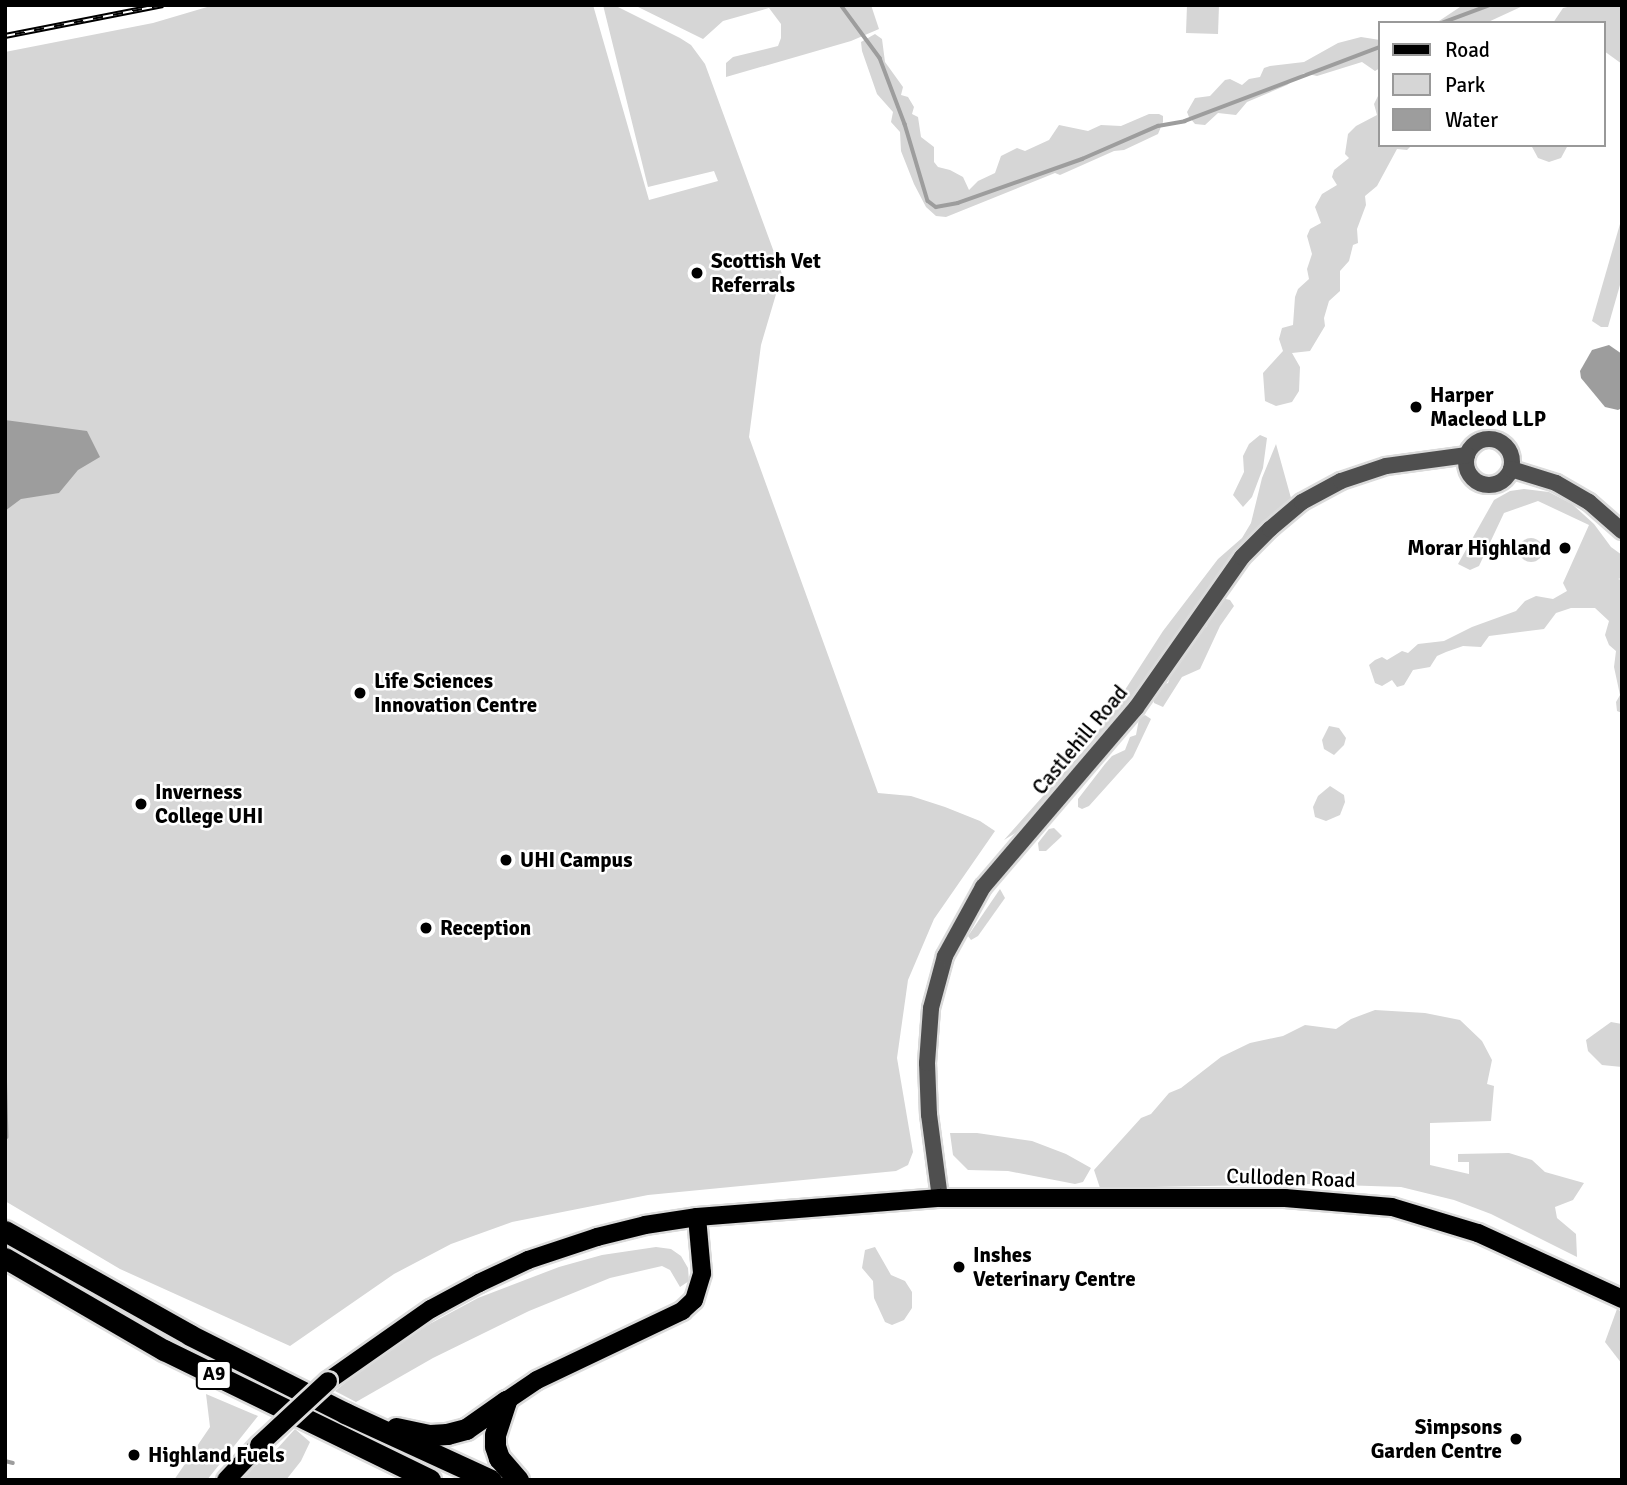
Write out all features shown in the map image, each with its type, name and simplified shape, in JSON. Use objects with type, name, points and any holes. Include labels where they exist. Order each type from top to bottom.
[{"type":"highway","name":"A9","points":[[5,1231],[103,1289],[345,1413],[491,1480]]},
{"type":"highway","name":"A9","points":[[5,1258],[164,1350],[430,1480]]},
{"type":"highway","name":"A9","points":[[345,1413],[411,1432],[447,1434],[466,1429],[506,1401]]},
{"type":"highway","points":[[506,1401],[495,1434],[495,1447],[499,1458],[517,1480]]},
{"type":"main road","name":"Culloden Road","points":[[226,1480],[259,1445],[328,1381],[431,1309],[528,1260],[597,1237],[697,1217],[940,1198],[1286,1198],[1392,1207],[1478,1233],[1622,1299]]},
{"type":"main road","points":[[506,1401],[537,1380],[682,1311],[694,1300],[702,1273],[697,1217]]},
{"type":"street","name":"Castlehill Road","points":[[940,1198],[929,1115],[927,1063],[931,1008],[945,956],[983,887],[1127,719],[1242,557],[1302,502],[1341,481],[1385,466],[1466,455],[1476,443],[1498,441],[1508,450],[1511,469]]},
{"type":"street","points":[[1466,455],[1470,476],[1482,485],[1496,484],[1511,469],[1556,483],[1588,502],[1622,531]]},
{"type":"green space","points":[[214,5],[593,5],[649,200],[718,181],[714,171],[648,187],[603,5],[614,5],[680,38],[691,45],[705,64],[782,274],[761,345],[749,437],[878,793],[911,796],[945,807],[980,821],[995,831],[934,919],[908,980],[897,1058],[913,1152],[908,1165],[896,1171],[648,1195],[512,1222],[451,1244],[394,1274],[290,1346],[120,1269],[5,1201],[5,52],[153,23]]},
{"type":"green space","points":[[634,5],[871,5],[879,29],[851,41],[726,77],[726,63],[733,57],[778,46],[781,24],[769,8],[723,21],[703,39]]},
{"type":"green space","points":[[1187,5],[1219,5],[1218,34],[1186,33]]},
{"type":"green space","points":[[1463,5],[1525,5],[1490,21],[1439,21]]},
{"type":"green space","points":[[1576,5],[1622,5],[1622,64],[1606,52],[1606,21],[1554,21],[1563,8]]},
{"type":"green space","points":[[875,34],[882,39],[885,62],[903,87],[901,95],[908,97],[914,107],[912,114],[918,117],[921,137],[934,147],[934,162],[938,167],[963,177],[969,190],[978,181],[995,173],[1001,156],[1017,148],[1025,151],[1049,140],[1059,125],[1088,131],[1101,125],[1121,126],[1149,114],[1163,116],[1163,122],[1158,134],[1124,150],[1114,151],[1060,175],[1055,173],[946,217],[936,216],[926,207],[914,184],[901,151],[900,132],[891,122],[893,112],[877,94],[862,51],[861,42]]},
{"type":"green space","points":[[1361,37],[1378,40],[1378,69],[1375,71],[1362,62],[1317,76],[1304,73],[1287,85],[1247,102],[1236,115],[1218,113],[1205,125],[1195,124],[1189,117],[1187,112],[1195,98],[1210,96],[1225,80],[1230,79],[1242,85],[1249,79],[1260,77],[1264,68],[1304,62],[1338,43]]},
{"type":"green space","points":[[1378,96],[1378,147],[1410,147],[1407,150],[1397,149],[1377,186],[1365,196],[1366,205],[1357,229],[1358,243],[1353,245],[1349,261],[1340,271],[1340,291],[1329,301],[1324,318],[1325,326],[1310,351],[1292,353],[1300,367],[1299,391],[1292,402],[1276,406],[1265,401],[1263,373],[1283,351],[1279,339],[1282,328],[1293,325],[1295,297],[1298,289],[1309,279],[1307,269],[1312,254],[1307,236],[1310,229],[1321,223],[1315,207],[1322,194],[1337,185],[1332,177],[1334,170],[1349,158],[1345,154],[1348,134],[1356,126],[1377,115],[1374,104]]},
{"type":"green space","points":[[1532,147],[1567,147],[1561,158],[1549,162],[1538,158]]},
{"type":"green space","points":[[1622,217],[1622,278],[1608,327],[1601,327],[1592,321]]},
{"type":"green space","points":[[1260,435],[1267,438],[1263,468],[1252,497],[1243,507],[1233,495],[1244,472],[1243,456],[1249,444]]},
{"type":"green space","points":[[1276,444],[1291,498],[1290,504],[1084,761],[1017,832],[1004,840],[1092,741],[1163,631],[1218,559],[1242,538],[1251,523],[1262,478]]},
{"type":"green space","points":[[1524,489],[1549,492],[1572,504],[1594,524],[1611,547],[1622,555],[1622,578],[1618,579],[1622,580],[1622,713],[1617,711],[1616,702],[1620,695],[1614,667],[1616,651],[1609,645],[1605,635],[1609,621],[1595,608],[1571,608],[1556,613],[1544,629],[1489,636],[1481,647],[1463,646],[1446,652],[1437,656],[1430,667],[1413,670],[1404,685],[1397,687],[1392,680],[1382,686],[1375,683],[1369,665],[1375,660],[1382,657],[1387,660],[1402,651],[1408,653],[1418,644],[1444,641],[1472,627],[1516,611],[1525,601],[1536,596],[1553,599],[1567,591],[1563,583],[1589,525],[1538,501],[1504,513],[1479,566],[1470,570],[1458,564],[1494,500],[1510,491]]},
{"type":"green space","points":[[1531,538],[1540,541],[1543,550],[1540,559],[1531,562],[1522,559],[1519,550],[1522,541]]},
{"type":"green space","points":[[1222,598],[1230,600],[1234,606],[1220,626],[1200,669],[1182,677],[1163,707],[1154,703],[1153,697],[1161,685],[1168,683],[1174,664],[1197,634],[1207,626],[1212,606]]},
{"type":"green space","points":[[1145,715],[1151,719],[1133,757],[1089,806],[1082,809],[1078,807],[1078,799],[1112,756],[1125,750],[1130,737],[1136,735],[1139,719]]},
{"type":"green space","points":[[1329,726],[1339,728],[1346,738],[1344,745],[1334,755],[1324,749],[1322,740]]},
{"type":"green space","points":[[1330,786],[1344,795],[1345,802],[1340,815],[1326,821],[1315,817],[1313,807],[1318,796]]},
{"type":"green space","points":[[1054,828],[1062,836],[1046,851],[1039,851],[1038,843],[1049,829]]},
{"type":"green space","points":[[1000,889],[1005,898],[978,936],[971,940],[968,936]]},
{"type":"green space","points":[[1375,1010],[1425,1013],[1460,1020],[1482,1041],[1492,1060],[1487,1084],[1494,1086],[1491,1121],[1430,1123],[1430,1165],[1469,1174],[1469,1162],[1458,1162],[1458,1154],[1509,1153],[1532,1160],[1545,1172],[1584,1183],[1573,1200],[1555,1207],[1557,1218],[1576,1234],[1577,1257],[1491,1214],[1454,1200],[1401,1187],[1310,1184],[1100,1188],[1094,1170],[1141,1118],[1151,1114],[1169,1093],[1181,1088],[1221,1057],[1250,1043],[1283,1036],[1305,1025],[1336,1029],[1351,1019]]},
{"type":"green space","points":[[1611,1022],[1622,1024],[1622,1067],[1602,1065],[1588,1051],[1586,1040]]},
{"type":"green space","points":[[950,1133],[977,1133],[1032,1141],[1066,1154],[1091,1168],[1083,1182],[1075,1184],[1008,1171],[968,1170],[953,1155]]},
{"type":"green space","points":[[656,1247],[671,1249],[681,1256],[688,1268],[689,1281],[680,1287],[670,1270],[662,1266],[610,1278],[529,1311],[433,1358],[356,1402],[335,1391],[396,1342],[478,1298],[559,1267],[602,1255]]},
{"type":"green space","points":[[875,1247],[891,1275],[905,1281],[912,1292],[912,1308],[904,1320],[892,1325],[885,1322],[874,1298],[873,1281],[862,1268],[865,1250]]},
{"type":"green space","points":[[1617,1309],[1622,1312],[1622,1364],[1605,1342]]},
{"type":"green space","points":[[206,1394],[258,1416],[207,1480],[174,1480],[210,1427]]},
{"type":"green space","points":[[295,1429],[310,1442],[301,1461],[286,1480],[242,1480],[271,1449],[276,1450]]},
{"type":"water","points":[[1609,345],[1622,354],[1622,408],[1618,410],[1605,407],[1581,378],[1580,371],[1592,350]]},
{"type":"water","points":[[5,420],[87,431],[100,457],[78,470],[59,493],[21,499],[5,511]]},
{"type":"waterway","points":[[841,5],[880,58],[905,124],[928,201],[936,207],[958,203],[1082,159],[1158,126],[1185,121],[1378,48]]},
{"type":"waterway","points":[[1447,21],[1490,5]]},
{"type":"waterway","points":[[5,1063],[7,1137]]},
{"type":"waterway","points":[[5,1461],[13,1463]]},
{"type":"railway","points":[[5,36],[163,5]]},
{"type":"place","name":"Scottish Vet Referrals","points":[[697,273]]},
{"type":"place","name":"Harper Macleod LLP","points":[[1416,407]]},
{"type":"place","name":"Morar Highland","points":[[1565,548]]},
{"type":"place","name":"Life Sciences Innovation Centre","points":[[360,693]]},
{"type":"place","name":"Inverness College UHI","points":[[141,804]]},
{"type":"place","name":"UHI Campus","points":[[506,860]]},
{"type":"place","name":"Reception","points":[[426,928]]},
{"type":"place","name":"Inshes Veterinary Centre","points":[[959,1267]]},
{"type":"place","name":"Simpsons Garden Centre","points":[[1516,1439]]},
{"type":"place","name":"Highland Fuels","points":[[134,1455]]}]
